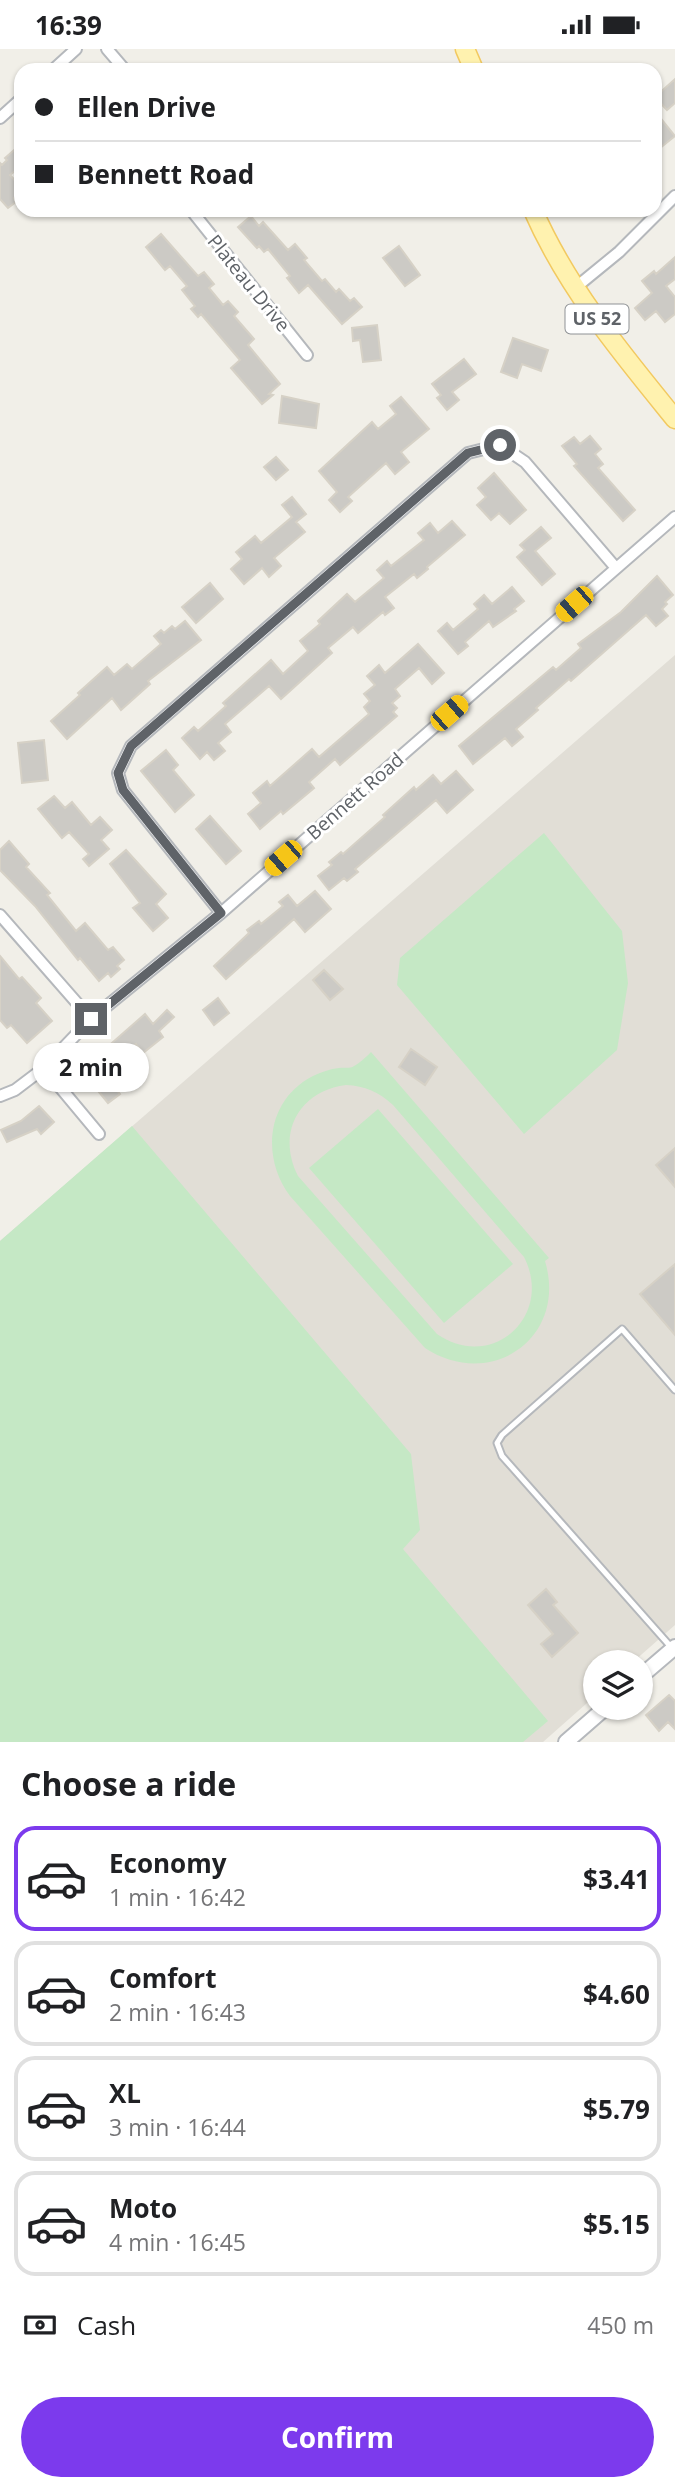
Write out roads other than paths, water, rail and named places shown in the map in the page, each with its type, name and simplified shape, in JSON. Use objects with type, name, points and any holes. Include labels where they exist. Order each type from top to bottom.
[{"type":"main road","name":"US 52","points":[[537,217],[575,288],[608,336],[675,419]]},
{"type":"street","points":[[61,63],[76,49]]},
{"type":"street","points":[[107,49],[119,63]]},
{"type":"street","points":[[0,118],[14,105]]},
{"type":"street","points":[[662,209],[675,196]]},
{"type":"street","name":"Plateau Drive","points":[[197,217],[307,355]]},
{"type":"street","points":[[575,288],[654,217]]},
{"type":"street","points":[[221,913],[123,790],[118,773],[131,746],[468,453],[500,445],[525,462],[616,568]]},
{"type":"street","name":"Bennett Road","points":[[0,1096],[15,1090],[44,1067],[91,1019],[221,913],[675,517]]},
{"type":"street","points":[[0,915],[91,1019]]},
{"type":"street","points":[[44,1067],[99,1133]]},
{"type":"street","points":[[653,1666],[674,1648]]},
{"type":"street","points":[[566,1742],[591,1720]]},
{"type":"lane","points":[[674,1648],[502,1456],[497,1443],[502,1435],[622,1329],[675,1390]]}]
